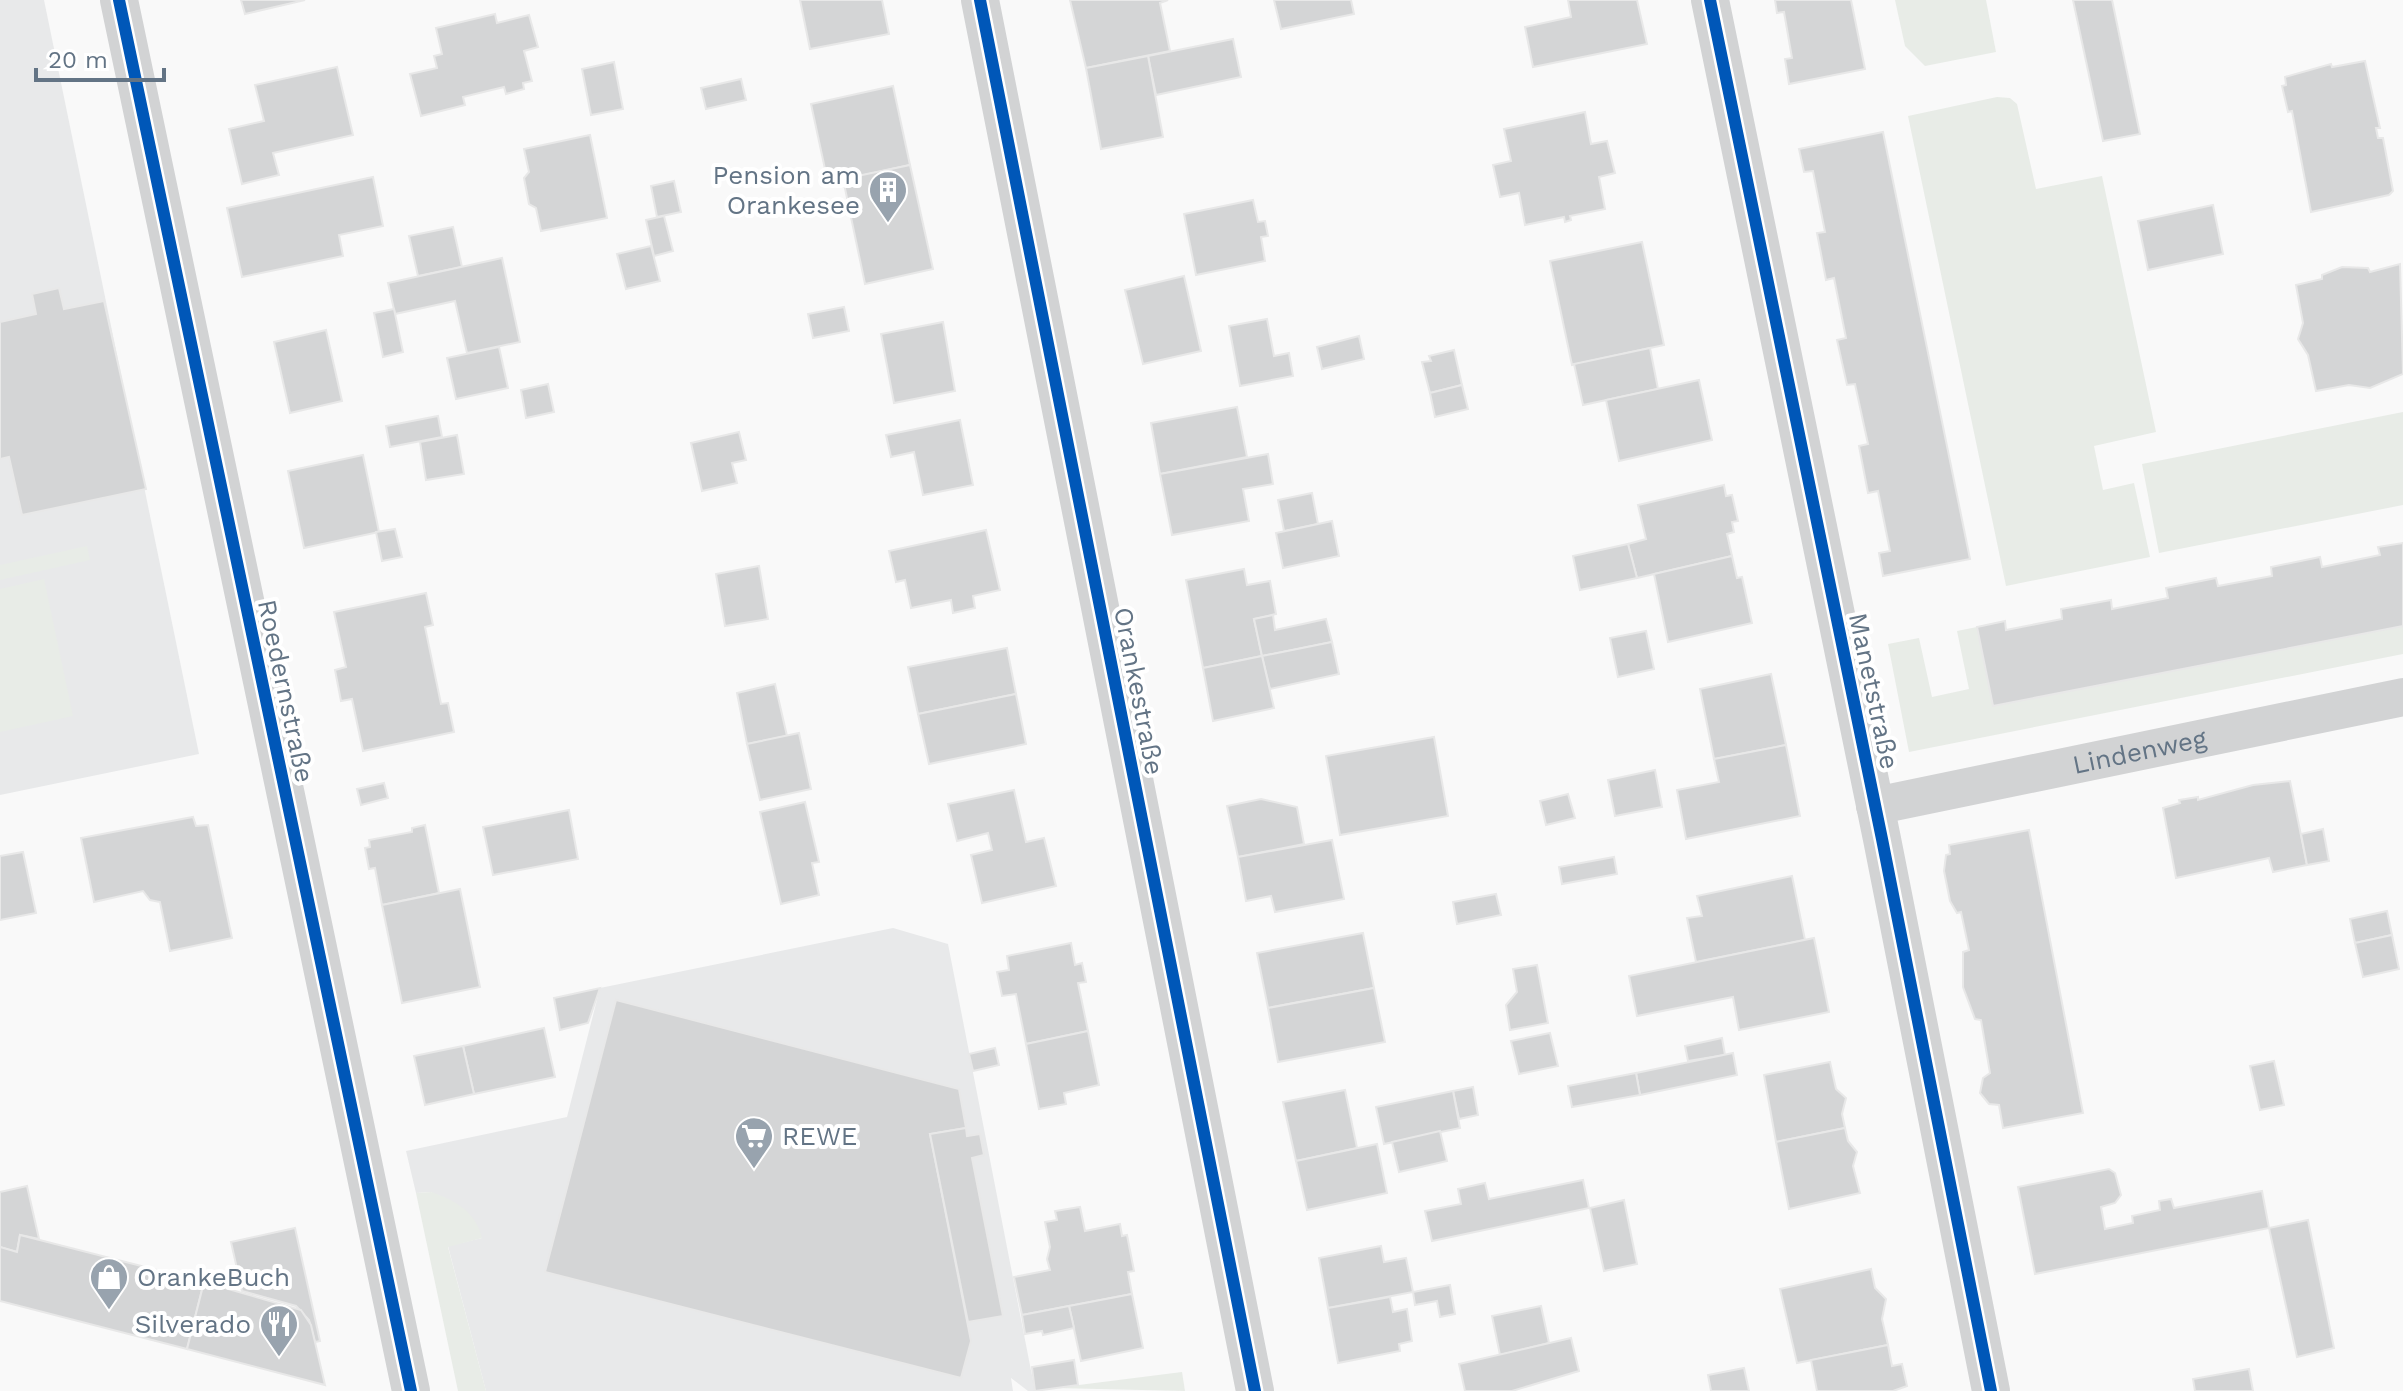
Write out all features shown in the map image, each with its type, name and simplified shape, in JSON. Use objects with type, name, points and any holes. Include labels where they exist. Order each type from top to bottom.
[{"type":"street","name":"Roedernstraße","points":[[119,0],[411,1391]]},
{"type":"street","name":"Orankestraße","points":[[980,0],[1255,1391]]},
{"type":"street","name":"Manetstraße","points":[[1710,0],[1991,1391]]},
{"type":"street","name":"Lindenweg","points":[[1875,806],[2403,697]]},
{"type":"shaded area","points":[[0,0],[44,0],[199,754],[0,795]]},
{"type":"shaded area","points":[[1895,0],[1986,0],[1996,52],[1925,66],[1905,46]]},
{"type":"shaded area","points":[[1997,97],[2010,98],[2017,104],[2036,189],[2102,176],[2156,432],[2094,446],[2103,490],[2134,483],[2150,557],[2006,586],[1908,116]]},
{"type":"shaded area","points":[[2403,412],[2403,505],[2159,553],[2142,464]]},
{"type":"shaded area","points":[[87,546],[90,560],[0,580],[0,565]]},
{"type":"shaded area","points":[[44,579],[73,716],[0,732],[0,589]]},
{"type":"shaded area","points":[[2403,626],[2403,654],[1909,752],[1888,644],[1919,638],[1932,697],[1969,689],[1957,631],[1977,627],[1993,706]]},
{"type":"shaded area","points":[[893,928],[948,944],[1035,1391],[1028,1391],[1011,1378],[1013,1391],[486,1391],[448,1246],[482,1238],[431,1192],[416,1193],[406,1151],[567,1117],[600,988]]},
{"type":"shaded area","points":[[431,1192],[470,1214],[482,1238],[448,1247],[486,1391],[458,1391],[416,1193]]},
{"type":"shaded area","points":[[1182,1372],[1185,1391],[1055,1388]]},
{"type":"building","points":[[241,0],[305,0],[245,14]]},
{"type":"building","points":[[800,0],[882,0],[889,34],[810,49]]},
{"type":"building","points":[[1070,0],[1168,0],[1160,3],[1170,51],[1086,68]]},
{"type":"building","points":[[1274,0],[1351,0],[1354,14],[1281,29]]},
{"type":"building","points":[[1568,0],[1637,0],[1647,44],[1533,67],[1525,27],[1571,17]]},
{"type":"building","points":[[1775,0],[1851,0],[1865,69],[1789,84],[1785,59],[1792,58],[1784,12],[1777,13]]},
{"type":"building","points":[[2073,0],[2112,0],[2140,134],[2103,141]]},
{"type":"building","points":[[495,14],[497,23],[529,15],[538,47],[524,51],[532,81],[523,83],[524,89],[506,94],[504,87],[463,97],[465,105],[421,116],[410,74],[437,68],[434,56],[442,54],[436,28]]},
{"type":"building","points":[[1233,39],[1241,77],[1156,95],[1148,56]]},
{"type":"building","points":[[1148,56],[1163,137],[1101,149],[1086,68]]},
{"type":"building","points":[[2365,61],[2380,128],[2376,128],[2378,138],[2383,138],[2393,191],[2389,195],[2311,212],[2292,111],[2288,112],[2282,86],[2286,85],[2285,77],[2331,64],[2332,67]]},
{"type":"building","points":[[614,62],[623,109],[591,115],[582,69]]},
{"type":"building","points":[[337,67],[353,135],[273,153],[279,175],[242,184],[229,129],[264,121],[255,85]]},
{"type":"building","points":[[741,79],[746,100],[706,109],[701,88]]},
{"type":"building","points":[[893,86],[910,165],[828,183],[811,104]]},
{"type":"building","points":[[1585,112],[1591,144],[1607,141],[1615,173],[1599,177],[1605,209],[1570,216],[1571,220],[1565,222],[1564,217],[1525,225],[1519,193],[1500,197],[1493,165],[1511,161],[1504,129]]},
{"type":"building","points":[[1883,132],[1970,559],[1883,576],[1879,553],[1890,551],[1878,491],[1868,493],[1859,446],[1868,444],[1855,384],[1847,385],[1837,340],[1846,338],[1834,278],[1826,280],[1817,233],[1825,232],[1813,171],[1804,172],[1799,149]]},
{"type":"building","points":[[590,135],[607,218],[541,231],[536,208],[529,204],[524,178],[529,172],[524,149]]},
{"type":"building","name":"Pension am Orankesee","points":[[910,165],[933,269],[865,284],[843,179]]},
{"type":"building","points":[[373,177],[383,226],[339,235],[343,256],[242,277],[227,208]]},
{"type":"building","points":[[674,181],[681,212],[657,217],[651,186]]},
{"type":"building","points":[[1253,200],[1258,222],[1265,221],[1268,236],[1261,237],[1265,261],[1196,275],[1184,214]]},
{"type":"building","points":[[2213,205],[2223,254],[2148,270],[2138,221]]},
{"type":"building","points":[[664,216],[673,251],[654,256],[646,220]]},
{"type":"building","points":[[453,227],[462,267],[418,276],[409,236]]},
{"type":"building","points":[[1642,242],[1664,345],[1572,365],[1550,261]]},
{"type":"building","points":[[651,246],[660,281],[626,289],[617,254]]},
{"type":"building","points":[[502,258],[520,342],[467,353],[455,301],[395,314],[388,283]]},
{"type":"building","points":[[2400,264],[2403,374],[2370,388],[2349,385],[2316,391],[2308,355],[2298,339],[2303,323],[2296,285],[2322,279],[2322,275],[2342,267],[2368,268],[2370,272]]},
{"type":"building","points":[[1184,276],[1201,351],[1143,364],[1125,290]]},
{"type":"building","points":[[59,288],[64,309],[104,301],[146,489],[22,515],[9,457],[0,459],[0,322],[36,314],[32,294]]},
{"type":"building","points":[[844,307],[849,331],[813,338],[808,314]]},
{"type":"building","points":[[394,309],[403,352],[383,357],[374,313]]},
{"type":"building","points":[[1267,319],[1274,356],[1289,353],[1293,376],[1240,386],[1229,326]]},
{"type":"building","points":[[943,322],[955,391],[894,403],[881,334]]},
{"type":"building","points":[[326,330],[342,401],[290,413],[274,342]]},
{"type":"building","points":[[1359,336],[1364,359],[1322,369],[1317,347]]},
{"type":"building","points":[[499,347],[508,388],[456,399],[447,358]]},
{"type":"building","points":[[1650,348],[1658,389],[1583,405],[1574,364]]},
{"type":"building","points":[[1454,350],[1462,385],[1430,393],[1422,362],[1431,361],[1429,356]]},
{"type":"building","points":[[1699,380],[1712,440],[1619,461],[1606,400]]},
{"type":"building","points":[[548,384],[554,412],[526,418],[521,390]]},
{"type":"building","points":[[1462,385],[1468,409],[1435,417],[1430,393]]},
{"type":"building","points":[[1237,407],[1247,457],[1160,474],[1151,423]]},
{"type":"building","points":[[438,416],[442,437],[390,447],[386,426]]},
{"type":"building","points":[[960,420],[973,485],[923,495],[914,452],[891,457],[886,435]]},
{"type":"building","points":[[739,432],[746,460],[732,463],[737,483],[702,491],[691,443]]},
{"type":"building","points":[[457,435],[464,474],[426,480],[420,442]]},
{"type":"building","points":[[1268,454],[1273,484],[1243,489],[1249,521],[1172,535],[1160,474]]},
{"type":"building","points":[[363,455],[379,532],[304,548],[288,471]]},
{"type":"building","points":[[1724,485],[1726,496],[1732,495],[1738,521],[1732,522],[1734,532],[1727,534],[1732,556],[1637,578],[1628,544],[1646,539],[1638,505]]},
{"type":"building","points":[[1312,493],[1318,524],[1284,531],[1278,500]]},
{"type":"building","points":[[1332,521],[1339,556],[1283,568],[1276,533]]},
{"type":"building","points":[[395,529],[402,557],[382,561],[376,532]]},
{"type":"building","points":[[986,530],[1000,590],[973,596],[975,608],[953,613],[951,600],[911,608],[905,580],[896,582],[889,551]]},
{"type":"building","points":[[2403,543],[2403,626],[1993,706],[1977,627],[2005,621],[2006,630],[2062,619],[2061,609],[2111,600],[2112,609],[2168,598],[2166,588],[2216,578],[2218,586],[2272,576],[2271,567],[2320,557],[2322,567],[2380,555],[2378,547]]},
{"type":"building","points":[[1628,544],[1637,578],[1580,590],[1573,556]]},
{"type":"building","points":[[1732,556],[1737,578],[1742,577],[1752,623],[1668,642],[1654,574]]},
{"type":"building","points":[[759,566],[768,619],[725,626],[716,574]]},
{"type":"building","points":[[1244,569],[1247,585],[1270,581],[1276,614],[1254,619],[1262,656],[1203,668],[1186,580]]},
{"type":"building","points":[[426,593],[433,625],[425,627],[441,704],[448,703],[454,732],[363,751],[352,699],[341,701],[335,670],[346,667],[334,612]]},
{"type":"building","points":[[1273,615],[1275,630],[1326,619],[1332,642],[1262,656],[1254,619]]},
{"type":"building","points":[[1646,631],[1654,669],[1618,677],[1610,638]]},
{"type":"building","points":[[1332,642],[1339,674],[1270,689],[1262,656]]},
{"type":"building","points":[[1007,648],[1016,694],[918,714],[908,667]]},
{"type":"building","points":[[1262,656],[1274,708],[1213,721],[1203,668]]},
{"type":"building","points":[[1771,674],[1786,745],[1714,759],[1700,689]]},
{"type":"building","points":[[775,684],[787,736],[747,744],[737,693]]},
{"type":"building","points":[[1016,694],[1026,744],[929,764],[918,714]]},
{"type":"building","points":[[799,733],[811,789],[760,800],[747,744]]},
{"type":"building","points":[[1434,737],[1448,816],[1340,835],[1326,756]]},
{"type":"building","points":[[1786,745],[1800,816],[1686,839],[1677,790],[1719,782],[1714,759]]},
{"type":"building","points":[[1655,770],[1662,807],[1615,816],[1608,780]]},
{"type":"building","points":[[2290,781],[2307,865],[2273,872],[2269,858],[2176,878],[2163,808],[2180,803],[2179,800],[2198,797],[2198,800],[2253,785]]},
{"type":"building","points":[[384,783],[388,798],[361,805],[357,789]]},
{"type":"building","points":[[1014,790],[1026,842],[1044,838],[1056,886],[982,903],[971,855],[992,850],[988,833],[957,841],[948,804]]},
{"type":"building","points":[[1568,794],[1575,818],[1546,825],[1540,801]]},
{"type":"building","points":[[1261,799],[1297,807],[1304,844],[1238,857],[1227,806]]},
{"type":"building","points":[[805,802],[819,862],[812,863],[819,895],[781,904],[760,812]]},
{"type":"building","points":[[569,810],[578,859],[493,875],[483,827]]},
{"type":"building","points":[[193,817],[196,826],[208,825],[232,938],[170,951],[160,902],[150,900],[143,891],[94,902],[81,838]]},
{"type":"building","points":[[425,825],[439,893],[382,905],[375,868],[369,869],[365,848],[370,847],[369,840],[412,832],[412,828]]},
{"type":"building","points":[[2323,829],[2329,861],[2307,865],[2301,834]]},
{"type":"building","points":[[2029,830],[2083,1113],[2003,1128],[1999,1105],[1989,1104],[1980,1093],[1983,1078],[1990,1073],[1981,1020],[1975,1019],[1963,987],[1963,952],[1969,950],[1961,912],[1957,913],[1950,901],[1944,871],[1946,855],[1950,854],[1949,845]]},
{"type":"building","points":[[1332,840],[1344,899],[1275,912],[1271,896],[1246,901],[1238,857]]},
{"type":"building","points":[[23,852],[36,913],[0,920],[0,856]]},
{"type":"building","points":[[1614,857],[1617,874],[1562,884],[1559,867]]},
{"type":"building","points":[[1792,876],[1805,940],[1696,962],[1687,918],[1702,916],[1697,896]]},
{"type":"building","points":[[460,889],[480,987],[402,1003],[382,905]]},
{"type":"building","points":[[1496,894],[1501,915],[1457,924],[1453,902]]},
{"type":"building","points":[[2387,911],[2392,935],[2355,943],[2350,919]]},
{"type":"building","points":[[1363,933],[1374,988],[1268,1008],[1257,953]]},
{"type":"building","points":[[2392,935],[2399,969],[2363,977],[2355,943]]},
{"type":"building","points":[[1814,938],[1829,1012],[1739,1030],[1733,997],[1637,1016],[1629,976]]},
{"type":"building","points":[[1071,943],[1075,965],[1082,963],[1086,982],[1078,983],[1088,1031],[1026,1044],[1016,994],[1002,996],[997,972],[1009,970],[1007,956]]},
{"type":"building","points":[[1537,965],[1548,1023],[1510,1030],[1506,1005],[1517,992],[1513,969]]},
{"type":"building","points":[[600,988],[588,1023],[560,1030],[554,998]]},
{"type":"building","points":[[1374,988],[1385,1042],[1278,1062],[1268,1008]]},
{"type":"building","name":"REWE","points":[[616,1000],[959,1089],[966,1128],[930,1134],[971,1341],[961,1378],[545,1272]]},
{"type":"building","points":[[544,1028],[555,1077],[474,1094],[463,1046]]},
{"type":"building","points":[[1088,1031],[1099,1085],[1064,1093],[1066,1104],[1039,1109],[1026,1044]]},
{"type":"building","points":[[1550,1033],[1558,1066],[1519,1074],[1511,1041]]},
{"type":"building","points":[[1722,1038],[1725,1055],[1688,1061],[1685,1046]]},
{"type":"building","points":[[463,1046],[474,1094],[425,1105],[414,1056]]},
{"type":"building","points":[[995,1048],[999,1065],[973,1071],[969,1054]]},
{"type":"building","points":[[1733,1053],[1737,1075],[1640,1095],[1636,1073]]},
{"type":"building","points":[[2274,1061],[2284,1105],[2260,1110],[2250,1066]]},
{"type":"building","points":[[1830,1062],[1836,1089],[1846,1098],[1842,1114],[1845,1128],[1776,1142],[1764,1075]]},
{"type":"building","points":[[1636,1073],[1640,1095],[1572,1107],[1568,1086]]},
{"type":"building","points":[[1473,1087],[1478,1115],[1459,1119],[1453,1091]]},
{"type":"building","points":[[1345,1090],[1357,1148],[1296,1161],[1283,1102]]},
{"type":"building","points":[[1453,1091],[1460,1128],[1384,1144],[1376,1107]]},
{"type":"building","points":[[966,1128],[967,1136],[980,1134],[984,1155],[972,1158],[1003,1316],[968,1322],[930,1134]]},
{"type":"building","points":[[1845,1128],[1848,1141],[1857,1152],[1853,1166],[1860,1193],[1789,1209],[1776,1142]]},
{"type":"building","points":[[1440,1131],[1447,1161],[1399,1172],[1392,1142]]},
{"type":"building","points":[[1377,1144],[1387,1193],[1307,1210],[1296,1161]]},
{"type":"building","points":[[2109,1169],[2115,1173],[2121,1195],[2115,1203],[2101,1207],[2105,1229],[2133,1223],[2132,1216],[2160,1210],[2159,1201],[2171,1199],[2174,1208],[2262,1191],[2269,1228],[2035,1274],[2018,1187]]},
{"type":"building","points":[[1583,1180],[1589,1208],[1432,1241],[1425,1211],[1461,1204],[1458,1189],[1485,1183],[1489,1199]]},
{"type":"building","points":[[27,1186],[39,1239],[20,1235],[17,1252],[0,1247],[0,1192]]},
{"type":"building","points":[[1624,1200],[1637,1264],[1604,1271],[1590,1208]]},
{"type":"building","points":[[1080,1207],[1085,1231],[1120,1224],[1122,1236],[1127,1235],[1134,1271],[1128,1272],[1132,1294],[1022,1315],[1014,1277],[1050,1270],[1045,1222],[1057,1220],[1055,1211]]},
{"type":"building","points":[[2308,1220],[2334,1348],[2297,1357],[2269,1228]]},
{"type":"building","points":[[295,1228],[320,1341],[315,1342],[309,1320],[296,1306],[242,1291],[231,1242]]},
{"type":"building","points":[[20,1235],[204,1282],[187,1349],[0,1301],[0,1247],[17,1252]]},
{"type":"building","points":[[1381,1246],[1384,1262],[1406,1258],[1413,1292],[1328,1308],[1319,1258]]},
{"type":"building","points":[[1871,1269],[1875,1288],[1886,1299],[1882,1319],[1888,1345],[1797,1363],[1780,1289]]},
{"type":"building","points":[[204,1282],[301,1310],[311,1325],[325,1385],[187,1349]]},
{"type":"building","points":[[1450,1285],[1455,1314],[1440,1317],[1437,1301],[1415,1305],[1413,1292]]},
{"type":"building","points":[[1132,1294],[1143,1348],[1081,1361],[1069,1306]]},
{"type":"building","points":[[1390,1297],[1393,1312],[1407,1309],[1412,1341],[1399,1344],[1400,1351],[1338,1363],[1328,1308]]},
{"type":"building","points":[[1069,1306],[1074,1328],[1043,1335],[1042,1331],[1025,1334],[1022,1315]]},
{"type":"building","points":[[1541,1306],[1549,1343],[1500,1355],[1492,1316]]},
{"type":"building","points":[[1571,1338],[1579,1371],[1512,1391],[1465,1391],[1459,1364]]},
{"type":"building","points":[[1888,1345],[1892,1366],[1902,1364],[1907,1386],[1893,1391],[1817,1391],[1811,1360]]},
{"type":"building","points":[[1074,1360],[1078,1385],[1035,1391],[1032,1367]]},
{"type":"building","points":[[1744,1368],[1749,1391],[1711,1391],[1708,1375]]},
{"type":"building","points":[[2249,1369],[2253,1391],[2195,1391],[2193,1379]]},
{"type":"cycle path","points":[[119,0],[411,1391]]},
{"type":"cycle path","points":[[980,0],[1255,1391]]},
{"type":"cycle path","points":[[1710,0],[1882,839],[1991,1391]]},
{"type":"place","name":"Pension am Orankesee","points":[[888,224]]},
{"type":"place","name":"REWE","points":[[754,1170]]},
{"type":"place","name":"OrankeBuch","points":[[109,1311]]},
{"type":"place","name":"Silverado","points":[[279,1358]]}]
